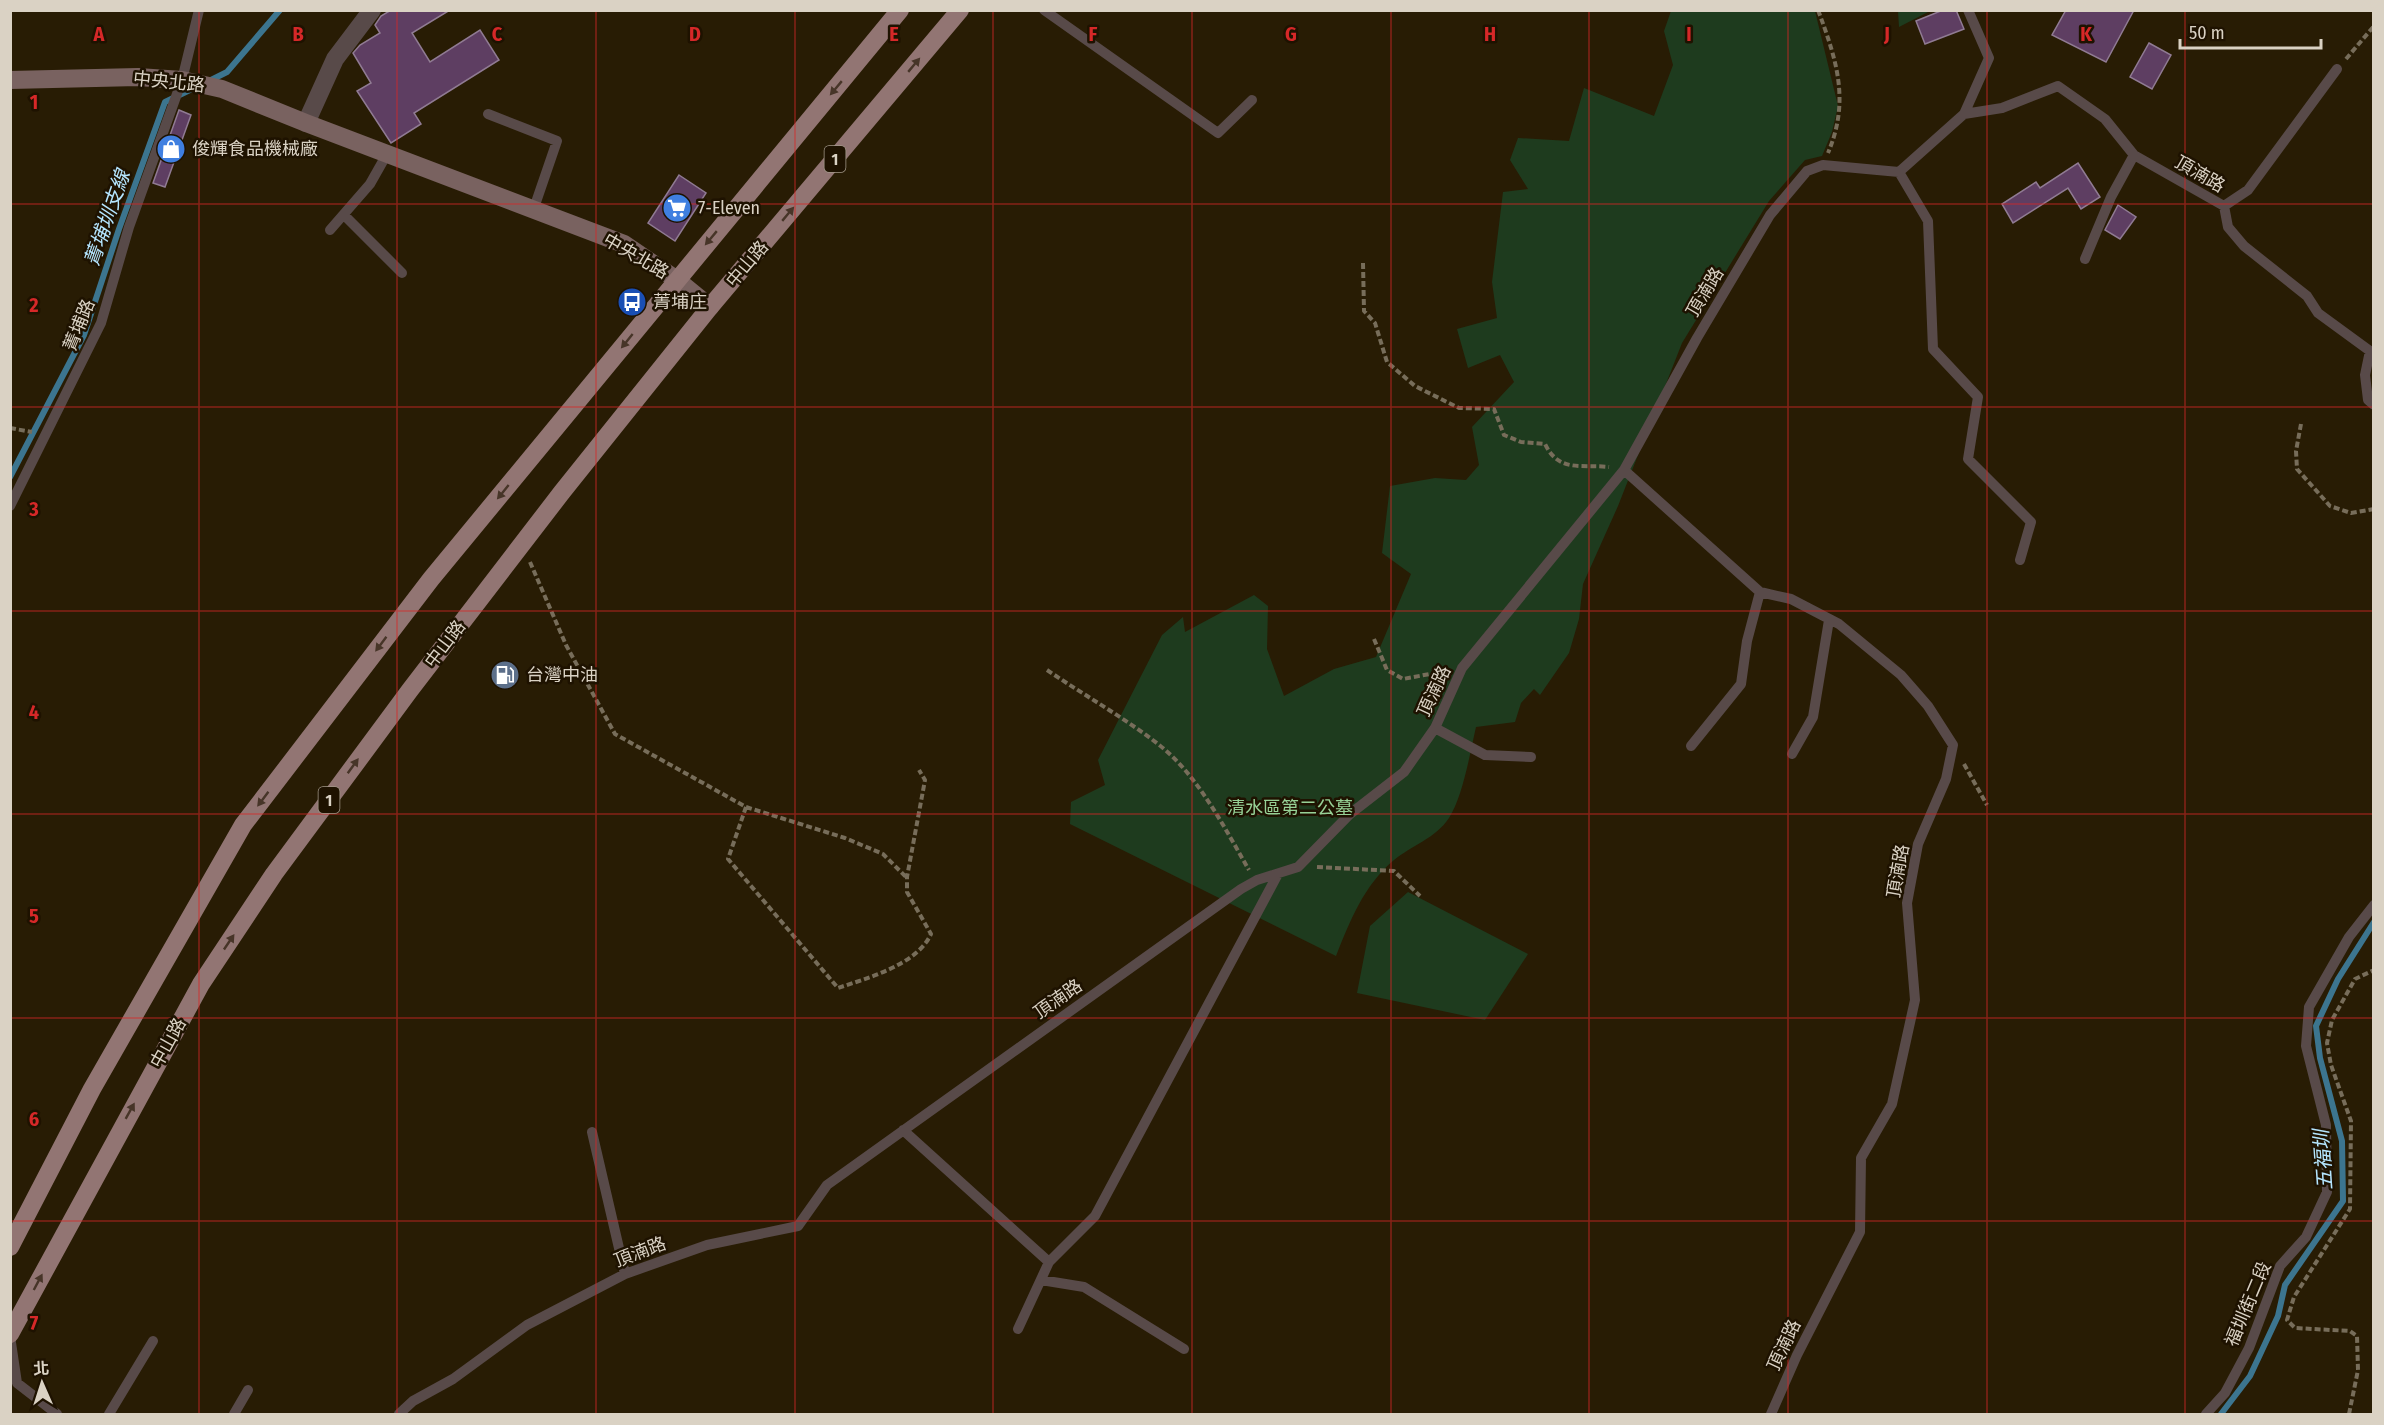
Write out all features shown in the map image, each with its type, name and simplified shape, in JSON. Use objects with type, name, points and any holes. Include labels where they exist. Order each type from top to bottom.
[{"type":"main road","points":[[10,1247],[92,1089],[243,825],[431,579],[900,10]]},
{"type":"main road","name":"中山路","points":[[10,1335],[201,984],[274,874],[521,543],[710,307],[960,10]]},
{"type":"street","points":[[306,123],[335,58],[372,10]]},
{"type":"street","name":"中央北路","points":[[10,80],[138,77],[182,80],[222,89],[624,244],[677,279],[710,307]]},
{"type":"lane","name":"菁埔路","points":[[10,506],[101,323],[129,226],[182,80],[199,10]]},
{"type":"lane","points":[[1044,10],[1218,133],[1252,100]]},
{"type":"lane","points":[[1823,165],[1899,172],[1964,114],[1989,58],[1968,10]]},
{"type":"lane","points":[[2224,206],[2248,190],[2337,69]]},
{"type":"lane","name":"頂湳路","points":[[1964,114],[2002,108],[2058,86],[2105,119],[2133,155],[2224,206],[2228,227],[2244,246],[2307,296],[2318,313],[2370,351],[2366,375],[2368,400],[2373,405]]},
{"type":"lane","points":[[488,114],[557,141],[534,208]]},
{"type":"lane","points":[[330,230],[345,216],[370,184],[387,154]]},
{"type":"lane","points":[[2085,259],[2111,197],[2133,155]]},
{"type":"lane","name":"頂湳路","points":[[399,1414],[413,1401],[453,1379],[527,1325],[625,1274],[707,1245],[798,1226],[827,1185],[903,1130],[1257,880],[1298,867],[1350,814],[1404,772],[1435,728],[1462,668],[1624,470],[1697,338],[1770,215],[1807,171],[1823,165]]},
{"type":"lane","points":[[1899,172],[1928,220],[1933,349],[1978,398],[1968,459],[2031,522],[2020,560]]},
{"type":"lane","points":[[345,216],[402,273]]},
{"type":"lane","points":[[1624,470],[1760,592],[1791,599],[1839,624],[1901,675],[1928,706],[1953,745]]},
{"type":"lane","points":[[1691,746],[1741,684],[1747,641],[1760,592]]},
{"type":"lane","points":[[1792,754],[1813,717],[1829,620]]},
{"type":"lane","points":[[1435,728],[1485,755],[1531,757]]},
{"type":"lane","name":"頂湳路","points":[[1771,1414],[1797,1355],[1860,1232],[1861,1158],[1892,1104],[1915,1000],[1907,903],[1918,844],[1946,779],[1953,745]]},
{"type":"lane","points":[[1018,1329],[1049,1262],[1095,1216],[1278,874]]},
{"type":"lane","name":"福圳街二段","points":[[2206,1414],[2225,1393],[2249,1348],[2280,1266],[2306,1238],[2327,1192],[2326,1125],[2306,1046],[2309,1007],[2349,937],[2373,904]]},
{"type":"lane","points":[[903,1130],[1049,1262]]},
{"type":"lane","points":[[592,1132],[625,1274]]},
{"type":"lane","points":[[1041,1280],[1084,1287],[1184,1349]]},
{"type":"lane","points":[[10,1335],[18,1383],[57,1414]]},
{"type":"lane","points":[[109,1414],[153,1341]]},
{"type":"lane","points":[[234,1414],[248,1390]]},
{"type":"path","points":[[1818,10],[1836,65],[1841,102],[1838,130],[1823,165]]},
{"type":"path","points":[[2337,69],[2373,26]]},
{"type":"path","points":[[1363,263],[1364,311],[1375,323],[1387,362],[1415,386],[1459,408],[1494,409],[1504,435],[1521,442],[1545,444],[1552,458],[1567,465],[1624,470]]},
{"type":"path","points":[[2301,424],[2296,452],[2298,469],[2330,506],[2351,513],[2373,509]]},
{"type":"path","points":[[521,543],[566,645],[615,734],[747,807],[845,838],[883,854],[907,877]]},
{"type":"path","points":[[1374,639],[1387,670],[1403,679],[1462,668]]},
{"type":"path","points":[[1047,670],[1159,745],[1193,782],[1257,880]]},
{"type":"path","points":[[1953,745],[1987,805]]},
{"type":"path","points":[[747,807],[728,859],[838,988],[893,968],[926,943],[931,934],[907,892],[907,877],[925,780],[919,770]]},
{"type":"path","points":[[1298,867],[1394,871],[1420,896]]},
{"type":"green space","points":[[1898,10],[1930,11],[1899,27]]},
{"type":"green space","name":"清水區第二公墓","points":[[1671,11],[1815,11],[1838,106],[1832,132],[1822,156],[1805,160],[1769,201],[1682,343],[1618,506],[1583,584],[1579,619],[1569,653],[1540,695],[1534,689],[1521,703],[1515,722],[1476,727],[1462,786],[1454,809],[1444,825],[1383,870],[1366,892],[1336,956],[1070,824],[1071,802],[1105,785],[1098,760],[1162,635],[1183,617],[1185,632],[1254,595],[1268,606],[1267,649],[1284,696],[1334,669],[1376,657],[1411,574],[1382,553],[1390,486],[1435,478],[1466,480],[1479,465],[1472,427],[1514,382],[1500,355],[1468,368],[1457,329],[1497,318],[1492,282],[1503,192],[1528,189],[1510,160],[1518,138],[1569,141],[1584,88],[1654,116],[1673,65],[1664,31]]},
{"type":"green space","points":[[1408,892],[1528,954],[1485,1020],[1357,993],[1370,926]]},
{"type":"building","points":[[391,10],[450,10],[412,33],[430,62],[480,30],[499,60],[414,113],[421,124],[391,143],[357,91],[371,83],[353,53],[360,45],[380,33],[375,25],[381,16]]},
{"type":"building","points":[[1943,10],[1956,10],[1964,29],[1925,44],[1916,21]]},
{"type":"building","points":[[2066,10],[2134,10],[2106,62],[2052,35]]},
{"type":"building","points":[[2149,43],[2171,55],[2152,89],[2130,77]]},
{"type":"building","name":"俊輝食品機械廠","points":[[179,110],[191,115],[165,187],[153,183]]},
{"type":"building","points":[[2078,163],[2100,197],[2081,209],[2068,188],[2013,223],[2002,204],[2036,182],[2040,188]]},
{"type":"building","name":"7-Eleven","points":[[679,175],[706,193],[675,241],[648,223]]},
{"type":"building","points":[[2118,205],[2136,217],[2120,239],[2105,230]]},
{"type":"waterway","name":"菁埔圳支線","points":[[209,81],[227,72],[280,10]]},
{"type":"waterway","name":"菁埔圳支線","points":[[10,477],[84,335],[165,102],[194,88]]},
{"type":"waterway","name":"五福圳","points":[[2221,1414],[2250,1376],[2278,1316],[2285,1285],[2343,1201],[2342,1141],[2320,1058],[2316,1026],[2338,979],[2374,922]]},
{"type":"place","name":"俊輝食品機械廠","points":[[171,149]]},
{"type":"place","name":"7-Eleven","points":[[677,208]]},
{"type":"place","name":"菁埔庄","points":[[632,302]]},
{"type":"place","name":"台灣中油","points":[[505,675]]}]
